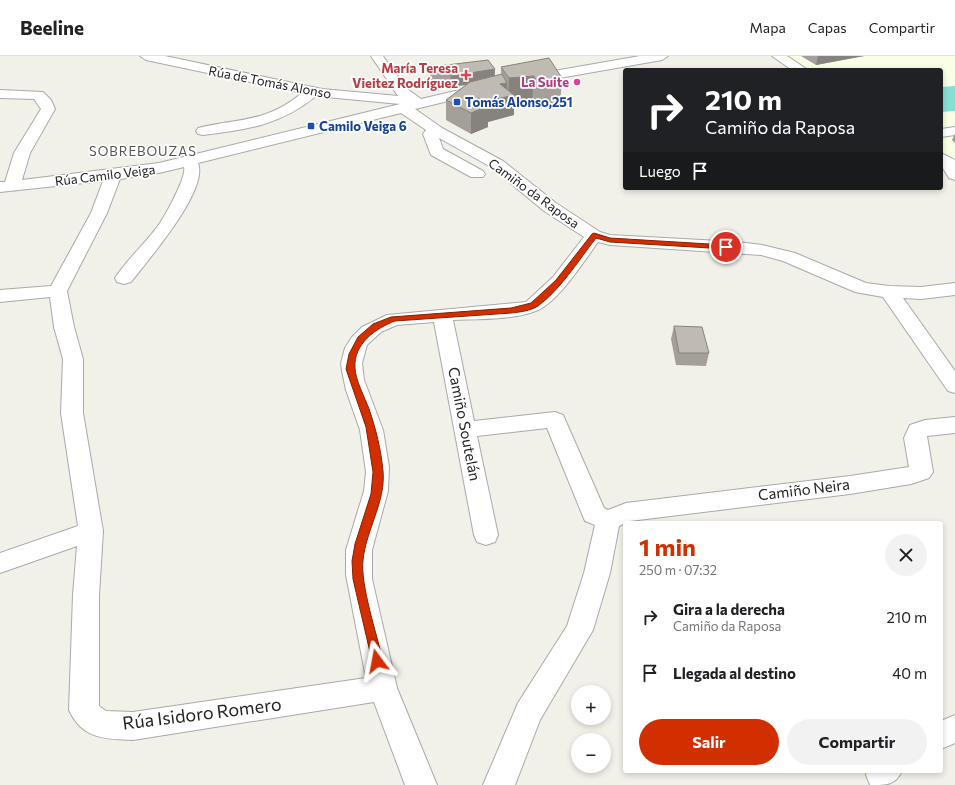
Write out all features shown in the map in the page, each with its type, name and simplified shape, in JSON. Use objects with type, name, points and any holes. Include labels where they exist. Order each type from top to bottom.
[{"type":"street","name":"Rúa de Tomás Alonso","points":[[146,56],[186,60],[313,91],[349,97],[384,97],[411,106]]},
{"type":"street","name":"Camiño da Raposa","points":[[377,56],[398,84],[411,106],[436,131],[497,164],[550,207],[594,236],[610,240],[762,250],[789,257],[862,288],[889,292],[921,293],[955,288]]},
{"type":"street","points":[[518,81],[662,56]]},
{"type":"street","points":[[778,56],[798,68]]},
{"type":"street","name":"Rúa Camilo Veiga","points":[[6,187],[112,175],[190,162],[491,87]]},
{"type":"street","points":[[203,131],[260,123],[291,109],[313,91]]},
{"type":"street","points":[[0,94],[38,95],[46,103],[48,109],[22,153],[6,187]]},
{"type":"street","points":[[251,124],[261,138]]},
{"type":"street","points":[[943,133],[955,130]]},
{"type":"street","points":[[436,131],[430,134],[436,152],[477,174]]},
{"type":"street","points":[[943,144],[955,153]]},
{"type":"street","points":[[943,159],[950,164],[955,175]]},
{"type":"street","points":[[124,278],[168,224],[187,187],[192,170],[190,162]]},
{"type":"street","points":[[0,296],[58,290],[99,213],[110,186],[112,175]]},
{"type":"street","points":[[421,785],[384,688],[359,579],[357,561],[360,544],[376,494],[378,472],[371,427],[350,369],[353,354],[361,339],[376,325],[394,319],[442,314],[511,310],[524,308],[534,304],[559,281],[594,236]]},
{"type":"street","name":"Rúa Isidoro Romero","points":[[58,290],[64,327],[73,359],[72,413],[91,531],[86,595],[84,710],[90,720],[105,725],[133,726],[384,688]]},
{"type":"street","points":[[889,292],[955,386]]},
{"type":"street","name":"Camiño Soutelán","points":[[442,314],[486,534]]},
{"type":"street","points":[[466,430],[555,420],[594,514],[608,521],[597,573],[580,630],[528,713],[499,785]]},
{"type":"street","name":"Camiño Neira","points":[[608,521],[626,512],[850,485],[911,475],[921,472],[915,438],[918,431],[925,428],[955,425]]},
{"type":"street","points":[[0,563],[91,531]]},
{"type":"street","points":[[943,734],[955,729]]},
{"type":"shaded area","points":[[786,56],[955,56],[955,161],[943,153],[943,68],[806,68]]},
{"type":"shaded area","points":[[955,86],[955,111],[943,112],[943,87]]},
{"type":"building","points":[[549,58],[562,78],[543,80],[535,79],[534,76],[509,78],[501,67]]},
{"type":"building","points":[[488,60],[495,69],[451,76],[444,72],[432,70],[430,67]]},
{"type":"building","points":[[502,74],[507,83],[500,84],[514,95],[484,102],[478,98],[475,100],[488,106],[471,113],[446,100],[470,82]]},
{"type":"building","points":[[674,326],[702,327],[709,353],[679,353]]},
{"type":"place","name":"María Teresa Vieitez Rodríguez","points":[[466,75]]},
{"type":"place","name":"La Suite","points":[[577,82]]},
{"type":"place","name":"Tomás Alonso,251","points":[[457,102]]},
{"type":"place","name":"Camilo Veiga 6","points":[[311,126]]},
{"type":"district","name":"SOBREBOUZAS","points":[[143,151]]},
{"type":"route","points":[[377,661],[359,579],[357,561],[360,544],[376,494],[378,472],[371,427],[350,369],[353,354],[361,339],[376,325],[394,319],[442,314],[511,310],[524,308],[534,304],[559,281],[594,236],[610,240],[726,247]]}]
